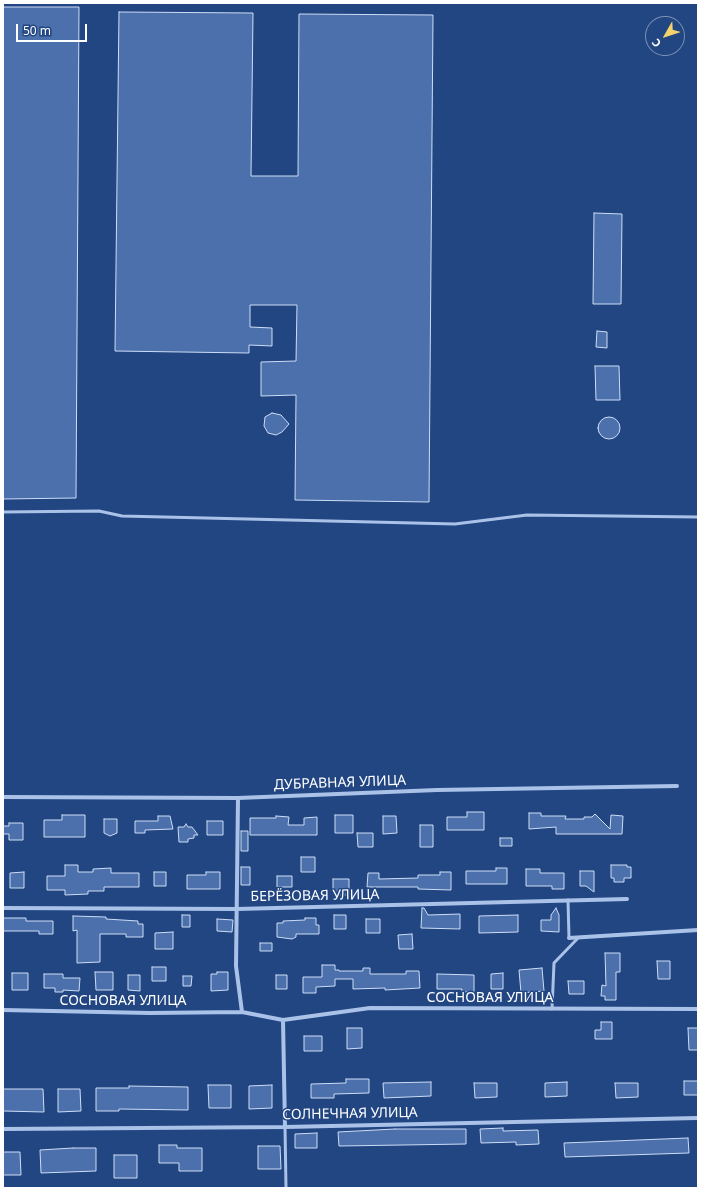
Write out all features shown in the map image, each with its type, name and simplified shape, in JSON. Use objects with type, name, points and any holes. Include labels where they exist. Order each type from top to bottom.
[{"type":"street","name":"ДУБРАВНАЯ УЛИЦА","points":[[3,797],[238,798],[437,790],[678,786]]},
{"type":"street","points":[[238,798],[236,966],[242,1012]]},
{"type":"street","name":"БЕРЁЗОВАЯ УЛИЦА","points":[[3,908],[237,909],[627,899]]},
{"type":"street","points":[[569,938],[698,930]]},
{"type":"street","name":"СОСНОВАЯ УЛИЦА","points":[[3,1010],[150,1013],[242,1012],[283,1020],[370,1008],[698,1009]]},
{"type":"street","points":[[283,1020],[285,1126]]},
{"type":"street","name":"СОЛНЕЧНАЯ УЛИЦА","points":[[3,1129],[285,1126],[698,1118]]},
{"type":"lane","points":[[3,512],[99,511],[122,516],[455,524],[527,515],[698,516]]},
{"type":"lane","points":[[568,900],[569,938]]},
{"type":"lane","points":[[552,1009],[554,963],[578,937]]},
{"type":"lane","points":[[285,1126],[286,1188]]},
{"type":"building","points":[[3,7],[79,7],[76,498],[3,499]]},
{"type":"building","points":[[119,12],[253,13],[251,176],[298,176],[299,14],[433,15],[429,502],[295,500],[296,395],[261,396],[261,362],[296,361],[297,305],[250,305],[250,327],[272,328],[272,346],[249,345],[249,353],[115,351]]},
{"type":"building","points":[[594,213],[622,214],[621,304],[593,304]]},
{"type":"building","points":[[597,331],[607,332],[607,348],[596,347]]},
{"type":"building","points":[[595,366],[619,366],[620,400],[596,400]]},
{"type":"building","points":[[272,413],[281,415],[289,424],[282,432],[276,435],[268,433],[264,426],[265,417]]},
{"type":"building","points":[[609,417],[617,420],[620,428],[617,436],[609,439],[601,436],[598,428],[601,420]]},
{"type":"building","points":[[467,812],[484,812],[484,830],[447,830],[447,817],[467,817]]},
{"type":"building","points":[[529,813],[541,813],[541,816],[566,816],[565,819],[584,819],[584,817],[592,817],[595,814],[610,829],[611,815],[623,816],[622,834],[556,834],[556,827],[529,829]]},
{"type":"building","points":[[62,815],[85,815],[85,837],[44,837],[44,820],[62,820]]},
{"type":"building","points":[[335,815],[353,815],[353,833],[335,833]]},
{"type":"building","points":[[158,816],[170,816],[173,829],[145,830],[145,833],[135,833],[135,821],[158,821]]},
{"type":"building","points":[[276,816],[289,817],[288,825],[304,825],[304,818],[317,817],[317,835],[250,835],[250,818],[276,818]]},
{"type":"building","points":[[383,816],[396,816],[397,833],[383,834]]},
{"type":"building","points":[[104,819],[117,819],[117,833],[110,836],[104,833]]},
{"type":"building","points":[[207,821],[223,821],[223,835],[207,835]]},
{"type":"building","points":[[9,823],[23,823],[23,840],[9,840],[9,834],[3,834],[3,826],[9,826]]},
{"type":"building","points":[[186,824],[188,827],[192,827],[198,835],[194,835],[194,838],[188,839],[188,842],[179,842],[178,827],[184,827]]},
{"type":"building","points":[[420,825],[433,825],[433,847],[420,847]]},
{"type":"building","points":[[241,831],[248,831],[248,851],[241,851]]},
{"type":"building","points":[[357,833],[373,833],[373,847],[358,847]]},
{"type":"building","points":[[500,838],[512,838],[512,846],[500,846]]},
{"type":"building","points":[[301,857],[315,857],[315,872],[301,872]]},
{"type":"building","points":[[65,865],[78,865],[78,872],[93,872],[93,869],[111,868],[111,873],[139,873],[139,887],[104,887],[104,891],[88,891],[88,894],[65,895],[65,890],[47,890],[47,876],[65,876]]},
{"type":"building","points":[[611,865],[627,865],[627,867],[631,867],[631,878],[624,878],[624,882],[614,882],[614,878],[611,878]]},
{"type":"building","points":[[241,867],[250,867],[250,885],[241,885]]},
{"type":"building","points":[[496,868],[507,868],[507,884],[466,884],[466,871],[496,871]]},
{"type":"building","points":[[526,869],[540,869],[540,873],[564,873],[564,889],[552,889],[552,886],[526,886]]},
{"type":"building","points":[[580,871],[594,871],[594,892],[586,886],[580,886]]},
{"type":"building","points":[[24,872],[24,888],[10,888],[10,873]]},
{"type":"building","points":[[154,872],[166,872],[166,886],[154,886]]},
{"type":"building","points":[[206,872],[220,872],[220,889],[187,889],[187,875],[206,875]]},
{"type":"building","points":[[440,872],[451,872],[451,890],[418,889],[418,887],[367,887],[368,873],[379,873],[379,879],[418,878],[418,875],[440,875]]},
{"type":"building","points":[[277,876],[292,876],[292,887],[277,887]]},
{"type":"building","points":[[333,879],[349,879],[349,895],[336,895],[336,892],[333,892]]},
{"type":"building","points":[[422,908],[424,908],[428,915],[460,914],[460,929],[421,928]]},
{"type":"building","points":[[556,908],[559,915],[559,932],[541,931],[541,920],[551,920],[551,915]]},
{"type":"building","points":[[182,915],[190,915],[190,927],[182,927]]},
{"type":"building","points":[[334,915],[346,915],[346,929],[334,929]]},
{"type":"building","points":[[518,915],[518,932],[479,933],[479,916]]},
{"type":"building","points":[[73,916],[106,917],[106,919],[138,921],[138,924],[143,924],[143,937],[126,937],[126,934],[100,934],[100,962],[77,963],[77,930],[73,931]]},
{"type":"building","points":[[3,918],[26,918],[26,921],[53,921],[53,934],[39,934],[39,931],[3,931]]},
{"type":"building","points":[[305,918],[316,918],[316,925],[319,925],[319,934],[296,934],[296,937],[292,939],[277,937],[277,923],[283,923],[283,921],[305,920]]},
{"type":"building","points":[[217,919],[233,920],[232,932],[217,931]]},
{"type":"building","points":[[366,919],[380,919],[380,933],[366,933]]},
{"type":"building","points":[[173,932],[173,949],[155,949],[155,933]]},
{"type":"building","points":[[412,934],[413,949],[399,949],[398,935]]},
{"type":"building","points":[[260,943],[272,943],[272,951],[260,951]]},
{"type":"building","points":[[605,953],[620,953],[620,972],[616,972],[616,1000],[605,1000],[605,996],[601,996],[602,985],[606,986]]},
{"type":"building","points":[[657,961],[670,961],[670,979],[658,979]]},
{"type":"building","points":[[322,965],[335,965],[335,970],[339,971],[363,971],[363,968],[370,968],[370,974],[406,974],[406,971],[419,971],[420,988],[385,990],[385,988],[353,989],[353,979],[335,979],[335,986],[316,987],[316,993],[303,993],[303,977],[322,977]]},
{"type":"building","points":[[152,967],[166,967],[166,981],[152,981]]},
{"type":"building","points":[[542,968],[544,991],[521,993],[519,970]]},
{"type":"building","points":[[95,972],[113,972],[113,990],[96,990]]},
{"type":"building","points":[[217,972],[228,972],[228,990],[211,991],[211,974],[217,974]]},
{"type":"building","points":[[12,973],[28,973],[28,990],[12,990]]},
{"type":"building","points":[[503,973],[503,989],[491,989],[491,974]]},
{"type":"building","points":[[44,974],[63,974],[63,978],[80,978],[79,991],[63,990],[63,992],[55,992],[55,988],[44,988]]},
{"type":"building","points":[[437,974],[474,975],[474,992],[462,992],[462,989],[437,989]]},
{"type":"building","points":[[128,975],[140,975],[140,991],[128,990]]},
{"type":"building","points":[[276,975],[287,975],[287,989],[276,989]]},
{"type":"building","points":[[183,976],[192,976],[191,986],[183,986]]},
{"type":"building","points":[[568,981],[584,981],[584,994],[569,994]]},
{"type":"building","points":[[601,1022],[612,1022],[612,1039],[595,1039],[595,1030],[601,1030]]},
{"type":"building","points":[[347,1028],[362,1028],[362,1048],[347,1049]]},
{"type":"building","points":[[688,1028],[698,1028],[698,1050],[689,1050]]},
{"type":"building","points":[[304,1036],[322,1036],[322,1051],[304,1051]]},
{"type":"building","points":[[346,1079],[369,1079],[369,1093],[334,1094],[334,1098],[311,1098],[311,1084],[346,1083]]},
{"type":"building","points":[[684,1081],[698,1081],[698,1095],[684,1095]]},
{"type":"building","points":[[431,1082],[431,1096],[384,1098],[383,1083]]},
{"type":"building","points":[[567,1082],[567,1096],[545,1097],[545,1083]]},
{"type":"building","points":[[474,1083],[497,1083],[497,1097],[475,1098]]},
{"type":"building","points":[[615,1083],[638,1083],[638,1097],[616,1098]]},
{"type":"building","points":[[208,1085],[231,1085],[231,1108],[209,1108]]},
{"type":"building","points":[[272,1085],[272,1108],[249,1109],[249,1086]]},
{"type":"building","points":[[129,1086],[188,1087],[188,1110],[119,1109],[119,1111],[96,1111],[96,1088],[129,1088]]},
{"type":"building","points":[[3,1089],[43,1089],[44,1112],[3,1111]]},
{"type":"building","points":[[58,1089],[80,1089],[81,1111],[58,1112]]},
{"type":"building","points":[[503,1128],[503,1131],[538,1130],[539,1144],[516,1145],[516,1142],[481,1143],[480,1129]]},
{"type":"building","points":[[395,1129],[466,1129],[466,1144],[339,1146],[338,1132]]},
{"type":"building","points":[[317,1133],[317,1148],[295,1148],[295,1134]]},
{"type":"building","points":[[688,1138],[689,1153],[565,1157],[564,1143]]},
{"type":"building","points":[[159,1145],[177,1145],[177,1148],[202,1148],[202,1171],[179,1171],[179,1163],[159,1163]]},
{"type":"building","points":[[258,1146],[280,1146],[281,1169],[258,1169]]},
{"type":"building","points":[[96,1148],[96,1171],[41,1173],[40,1150]]},
{"type":"building","points":[[3,1152],[20,1152],[21,1175],[3,1175]]},
{"type":"building","points":[[114,1155],[137,1155],[137,1178],[114,1178]]}]
